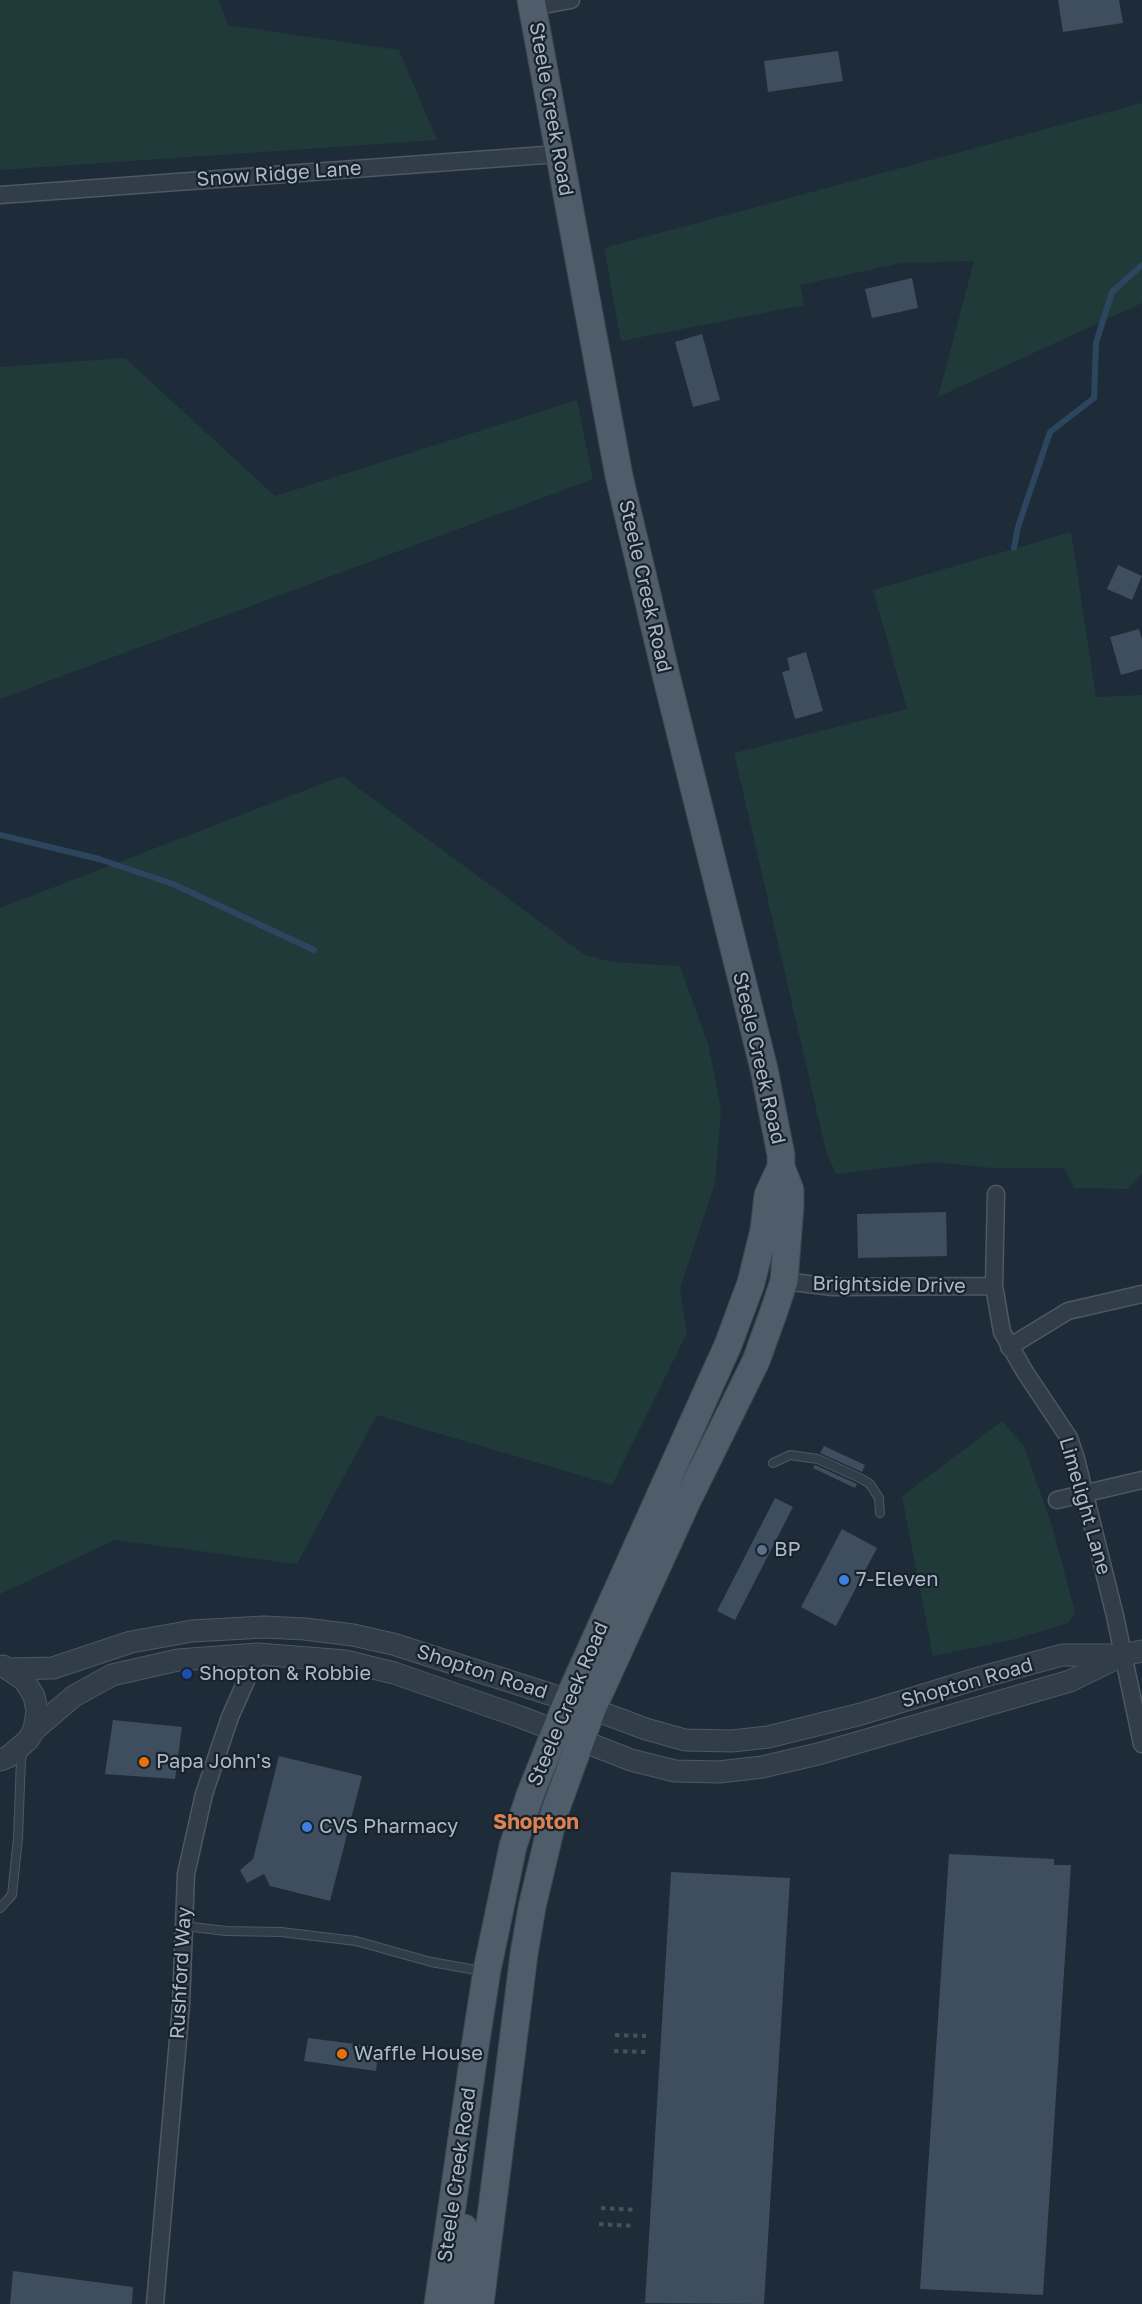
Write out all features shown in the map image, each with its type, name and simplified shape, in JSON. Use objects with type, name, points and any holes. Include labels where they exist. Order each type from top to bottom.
[{"type":"main road","name":"Steele Creek Road","points":[[438,2304],[487,1970],[513,1846],[555,1730],[580,1704],[688,1499],[756,1361],[784,1281],[790,1190],[781,1167],[781,1155],[764,1069],[619,476],[532,3]]},
{"type":"main road","name":"Steele Creek Road","points":[[480,2304],[525,1945],[554,1814],[580,1742],[580,1704],[728,1345],[751,1283],[764,1230],[768,1195],[781,1167]]},
{"type":"main road","points":[[460,2304],[463,2284],[466,2116]]},
{"type":"street","points":[[532,3],[571,0]]},
{"type":"street","name":"Snow Ridge Lane","points":[[0,195],[558,154]]},
{"type":"street","name":"Limelight Lane","points":[[996,1194],[994,1286],[1002,1332],[1009,1347],[1069,1438],[1132,1653],[1142,1744]]},
{"type":"street","name":"Brightside Drive","points":[[784,1281],[833,1287],[994,1286]]},
{"type":"street","points":[[1009,1347],[1068,1311],[1142,1294]]},
{"type":"street","points":[[1057,1500],[1142,1480]]},
{"type":"street","name":"Shopton Road","points":[[5,1667],[53,1668],[131,1642],[192,1631],[231,1628],[295,1629],[353,1635],[393,1644],[685,1740],[732,1741],[768,1737],[861,1714],[1062,1655],[1132,1653]]},
{"type":"street","name":"Shopton Road","points":[[0,1760],[8,1757],[74,1696],[112,1675],[178,1660],[258,1654],[345,1661],[394,1673],[555,1730],[580,1742],[631,1760],[675,1771],[719,1772],[762,1767],[818,1754],[1070,1681],[1132,1653]]},
{"type":"street","name":"Rushford Way","points":[[155,2304],[181,2006],[186,1874],[204,1794],[230,1717],[258,1654]]},
{"type":"street","points":[[5,1667],[24,1680],[34,1696],[37,1711],[31,1735]]},
{"type":"lane","points":[[773,1464],[790,1455],[818,1459],[860,1478],[870,1484],[879,1498],[880,1513]]},
{"type":"lane","points":[[0,1908],[12,1895],[18,1838],[21,1759],[31,1735]]},
{"type":"lane","points":[[184,1926],[226,1931],[281,1932],[356,1941],[431,1962],[487,1970]]},
{"type":"path","points":[[615,2035],[646,2036]]},
{"type":"path","points":[[614,2051],[646,2052]]},
{"type":"path","points":[[601,2208],[636,2210]]},
{"type":"path","points":[[599,2224],[635,2226]]},
{"type":"green space","points":[[0,0],[219,0],[228,25],[399,50],[437,140],[0,170]]},
{"type":"green space","points":[[1142,103],[1142,303],[938,397],[974,261],[901,263],[800,285],[804,305],[621,341],[604,248]]},
{"type":"green space","points":[[125,358],[275,496],[577,400],[593,479],[0,699],[0,367]]},
{"type":"green space","points":[[1071,532],[1096,697],[1142,695],[1142,1174],[1127,1189],[1074,1188],[1064,1168],[992,1168],[935,1162],[836,1174],[826,1151],[734,753],[907,709],[873,590]]},
{"type":"green space","points":[[342,776],[585,955],[612,962],[680,966],[709,1047],[721,1110],[715,1183],[680,1288],[687,1333],[612,1485],[377,1415],[297,1564],[115,1540],[0,1594],[0,908]]},
{"type":"green space","points":[[1002,1421],[1024,1446],[1053,1529],[1075,1612],[1068,1623],[1012,1640],[933,1656],[902,1496]]},
{"type":"building","points":[[1058,0],[1119,0],[1123,23],[1063,32]]},
{"type":"building","points":[[838,51],[843,81],[768,92],[764,61]]},
{"type":"building","points":[[912,278],[918,308],[872,318],[865,289]]},
{"type":"building","points":[[702,334],[720,400],[693,407],[675,342]]},
{"type":"building","points":[[1118,565],[1142,576],[1132,600],[1107,589]]},
{"type":"building","points":[[1139,629],[1142,639],[1142,669],[1121,675],[1110,637]]},
{"type":"building","points":[[806,652],[823,711],[795,719],[782,672],[790,670],[787,658]]},
{"type":"building","points":[[946,1212],[947,1256],[858,1258],[857,1214]]},
{"type":"building","points":[[824,1446],[865,1465],[862,1472],[820,1453]]},
{"type":"building","points":[[815,1465],[857,1484],[855,1488],[813,1468]]},
{"type":"building","points":[[775,1498],[793,1507],[735,1620],[717,1611]]},
{"type":"building","points":[[842,1529],[877,1548],[836,1626],[801,1607]]},
{"type":"building","points":[[113,1720],[182,1727],[175,1779],[105,1774]]},
{"type":"building","points":[[279,1756],[362,1776],[330,1901],[270,1886],[264,1874],[247,1883],[240,1870],[253,1859]]},
{"type":"building","points":[[949,1854],[1054,1859],[1054,1865],[1071,1865],[1043,2295],[920,2289]]},
{"type":"building","points":[[671,1872],[790,1878],[764,2304],[645,2303]]},
{"type":"building","name":"Waffle House","points":[[308,2038],[379,2047],[376,2071],[304,2061]]},
{"type":"building","points":[[13,2271],[133,2287],[132,2304],[10,2304]]},
{"type":"waterway","points":[[1014,548],[1018,527],[1050,432],[1094,398],[1096,343],[1112,292],[1142,265]]},
{"type":"waterway","points":[[0,835],[99,859],[173,884],[314,950]]},
{"type":"place","name":"BP","points":[[762,1550]]},
{"type":"place","name":"7-Eleven","points":[[844,1580]]},
{"type":"place","name":"Shopton & Robbie","points":[[187,1674]]},
{"type":"place","name":"Papa John's","points":[[144,1762]]},
{"type":"place","name":"CVS Pharmacy","points":[[307,1827]]},
{"type":"place","name":"Waffle House","points":[[342,2054]]},
{"type":"district","name":"Shopton","points":[[536,1822]]}]
